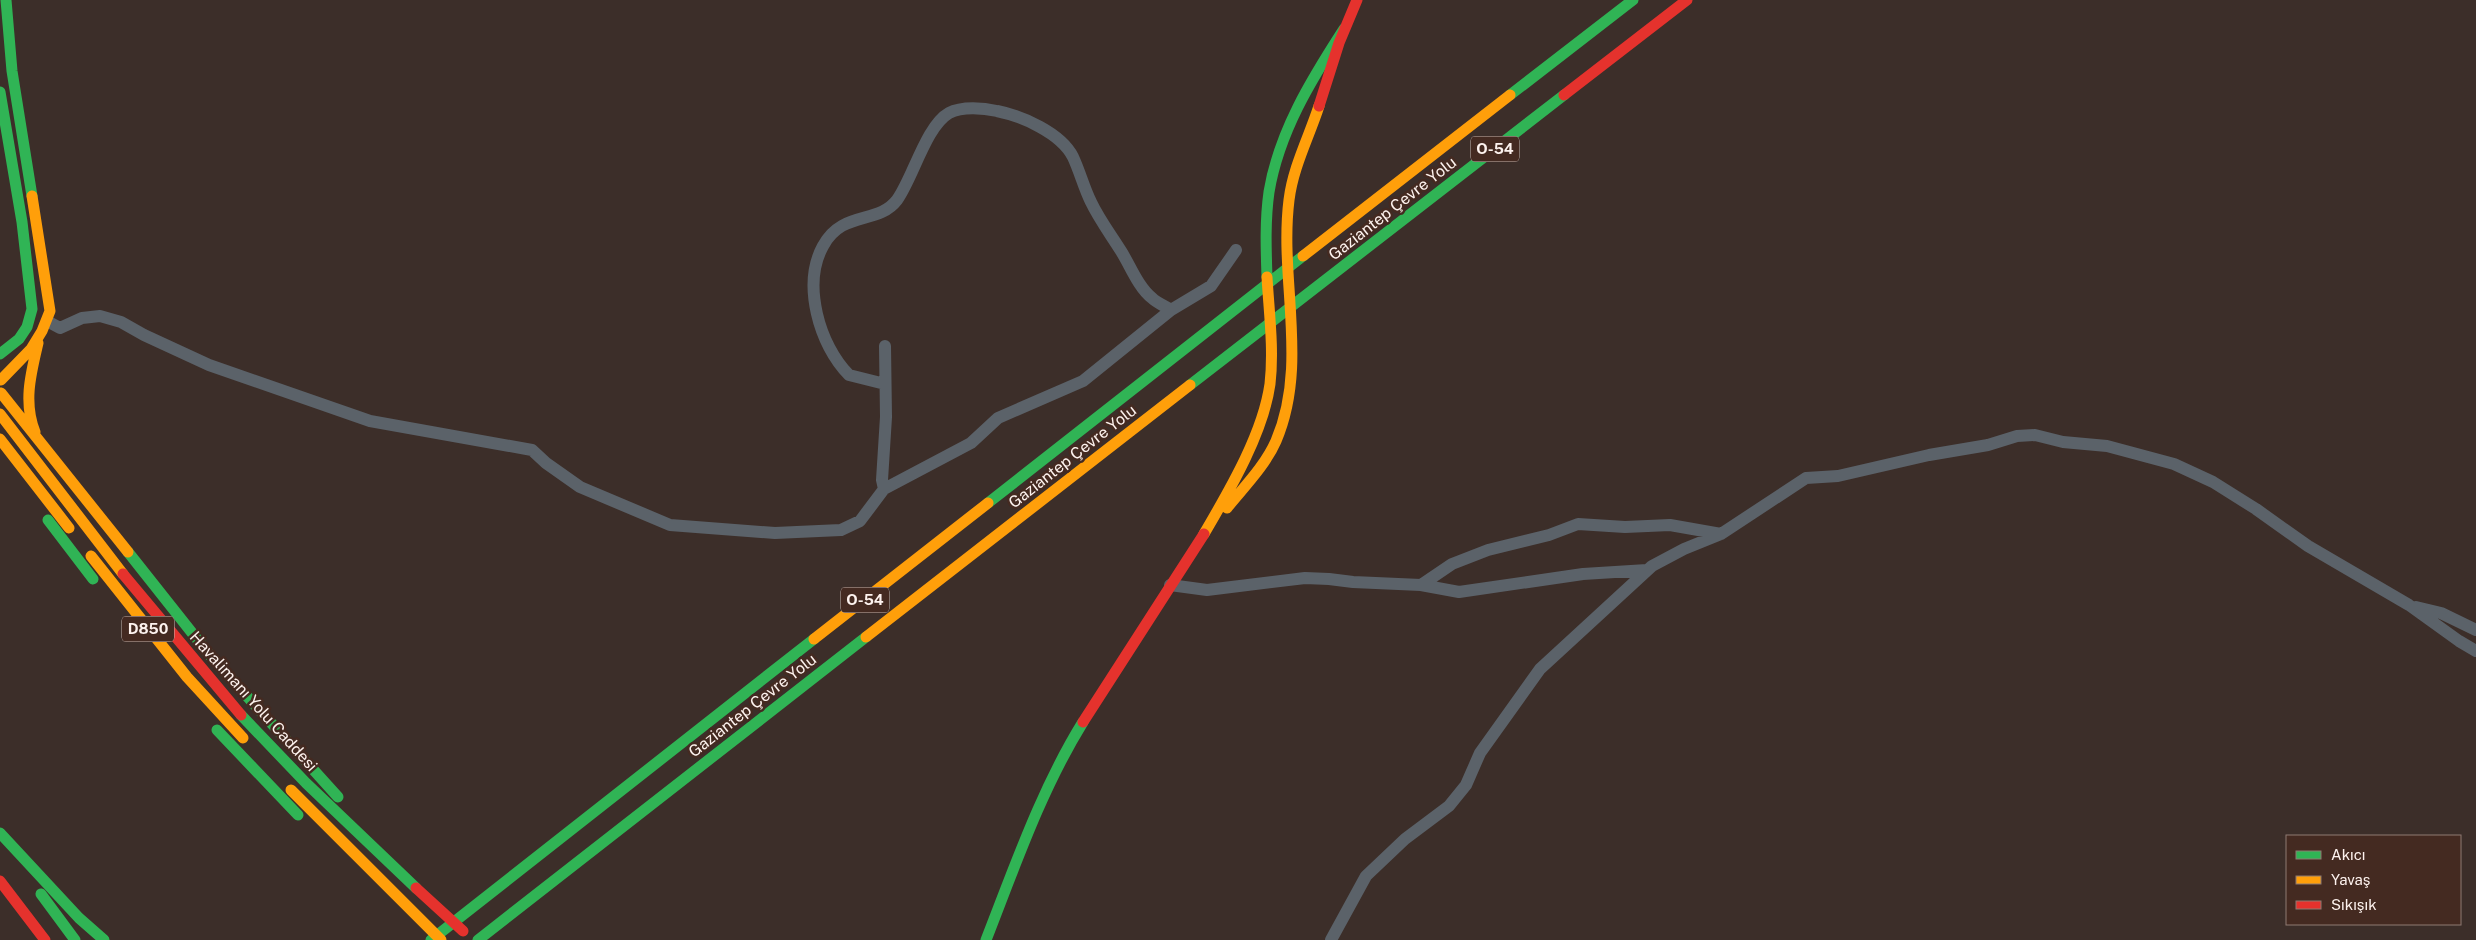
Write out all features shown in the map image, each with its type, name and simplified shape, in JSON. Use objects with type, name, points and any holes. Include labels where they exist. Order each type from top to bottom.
[{"type":"main road","points":[[6,0],[12,71],[50,311],[38,340],[28,392],[31,424],[40,440]]},
{"type":"main road","points":[[1196,546],[1254,475],[1276,441],[1289,402],[1291,337],[1286,232],[1289,198],[1344,28],[1356,0]]},
{"type":"main road","name":"Gaziantep Çevre Yolu","points":[[431,940],[485,895],[524,868],[1297,260],[1633,0]]},
{"type":"main road","name":"Gaziantep Çevre Yolu","points":[[478,940],[1687,0]]},
{"type":"main road","points":[[986,940],[1041,802],[1076,733],[1196,546],[1226,496],[1254,437],[1264,410],[1270,382],[1268,225],[1269,194],[1277,157],[1289,124],[1308,85],[1344,28]]},
{"type":"main road","points":[[0,92],[22,222],[32,309],[27,327],[19,339],[0,354]]},
{"type":"main road","points":[[38,340],[1,378],[1,395],[40,440],[160,595],[208,653],[341,800],[413,885]]},
{"type":"main road","name":"Havalimanı Yolu Caddesi","points":[[0,414],[158,617],[249,724],[318,797],[472,940]]},
{"type":"main road","name":"Havalimanı Yolu Caddesi","points":[[0,439],[140,620],[187,677],[251,747]]},
{"type":"main road","points":[[41,512],[98,586]]},
{"type":"main road","points":[[173,679],[186,694]]},
{"type":"main road","points":[[209,720],[276,794],[311,827],[368,868]]},
{"type":"main road","name":"Havalimanı Yolu Caddesi","points":[[282,781],[441,940]]},
{"type":"main road","points":[[0,833],[79,918],[104,940]]},
{"type":"main road","points":[[0,840],[76,940]]},
{"type":"main road","points":[[0,881],[45,940]]},
{"type":"main road","points":[[0,890],[30,940]]},
{"type":"main road","points":[[417,940],[485,895]]},
{"type":"street","points":[[885,384],[849,375],[834,354],[821,326],[814,302],[814,265],[823,245],[834,230],[851,220],[890,208],[897,200],[924,147],[941,121],[949,113],[985,108],[1011,114],[1033,122],[1061,142],[1072,155],[1092,203],[1138,280],[1150,298],[1171,310]]},
{"type":"street","points":[[47,321],[60,328],[82,318],[100,316],[121,322],[144,335],[209,365],[370,420],[532,450],[546,463],[580,487],[670,525],[775,533],[841,530],[860,521],[884,489],[971,443],[998,418],[1083,381],[1171,310],[1211,286],[1236,250]]},
{"type":"street","points":[[884,489],[882,480],[886,417],[885,346]]},
{"type":"street","points":[[1331,940],[1366,876],[1404,839],[1449,806],[1466,785],[1480,753],[1540,669],[1647,570],[1684,549],[1721,534],[1806,478],[1838,476],[1929,455],[1988,445],[2017,436],[2035,435],[2063,442],[2107,446],[2174,464],[2213,482],[2256,509],[2308,546],[2409,604],[2459,641],[2476,651]]},
{"type":"street","points":[[1421,585],[1452,564],[1488,550],[1549,536],[1578,524],[1625,527],[1670,525],[1721,534]]},
{"type":"street","points":[[1170,585],[1207,590],[1305,578],[1421,585],[1459,592],[1582,574],[1647,570]]},
{"type":"street","points":[[2409,604],[2441,613],[2476,630]]},
{"type":"traffic: fast","points":[[6,0],[12,71],[32,196]]},
{"type":"traffic: fast","points":[[1510,95],[1633,0]]},
{"type":"traffic: fast","points":[[1267,277],[1266,234],[1269,192],[1280,148],[1308,87],[1344,29]]},
{"type":"traffic: fast","points":[[0,92],[22,222],[32,309],[27,327],[19,339],[0,354]]},
{"type":"traffic: fast","points":[[1190,385],[1564,95]]},
{"type":"traffic: fast","points":[[988,503],[1303,256]]},
{"type":"traffic: fast","points":[[48,520],[93,579]]},
{"type":"traffic: fast","points":[[128,552],[208,653],[338,797]]},
{"type":"traffic: fast","points":[[478,940],[866,637]]},
{"type":"traffic: fast","points":[[431,940],[814,639]]},
{"type":"traffic: fast","points":[[241,715],[306,783],[416,888]]},
{"type":"traffic: fast","points":[[986,940],[1041,801],[1083,722]]},
{"type":"traffic: fast","points":[[217,730],[298,815]]},
{"type":"traffic: fast","points":[[0,833],[79,918],[104,940]]},
{"type":"traffic: fast","points":[[41,894],[75,940]]},
{"type":"traffic: slow","points":[[1303,256],[1510,95]]},
{"type":"traffic: slow","points":[[1227,508],[1266,459],[1276,441],[1286,412],[1291,382],[1292,352],[1287,261],[1289,200],[1298,164],[1319,106]]},
{"type":"traffic: slow","points":[[1,380],[31,349],[42,331],[50,311],[32,196]]},
{"type":"traffic: slow","points":[[1204,534],[1244,462],[1266,403],[1270,384],[1272,357],[1267,277]]},
{"type":"traffic: slow","points":[[35,432],[29,410],[29,388],[38,343]]},
{"type":"traffic: slow","points":[[866,637],[1190,385]]},
{"type":"traffic: slow","points":[[1,393],[128,552]]},
{"type":"traffic: slow","points":[[0,414],[123,574]]},
{"type":"traffic: slow","points":[[0,439],[69,528]]},
{"type":"traffic: slow","points":[[814,639],[988,503]]},
{"type":"traffic: slow","points":[[91,556],[187,677],[243,738]]},
{"type":"traffic: slow","points":[[291,790],[441,940]]},
{"type":"traffic: jam","points":[[1319,106],[1339,43],[1357,0]]},
{"type":"traffic: jam","points":[[1564,95],[1687,0]]},
{"type":"traffic: jam","points":[[1083,722],[1204,534]]},
{"type":"traffic: jam","points":[[123,574],[241,715]]},
{"type":"traffic: jam","points":[[0,881],[45,940]]},
{"type":"traffic: jam","points":[[416,888],[463,931]]}]
